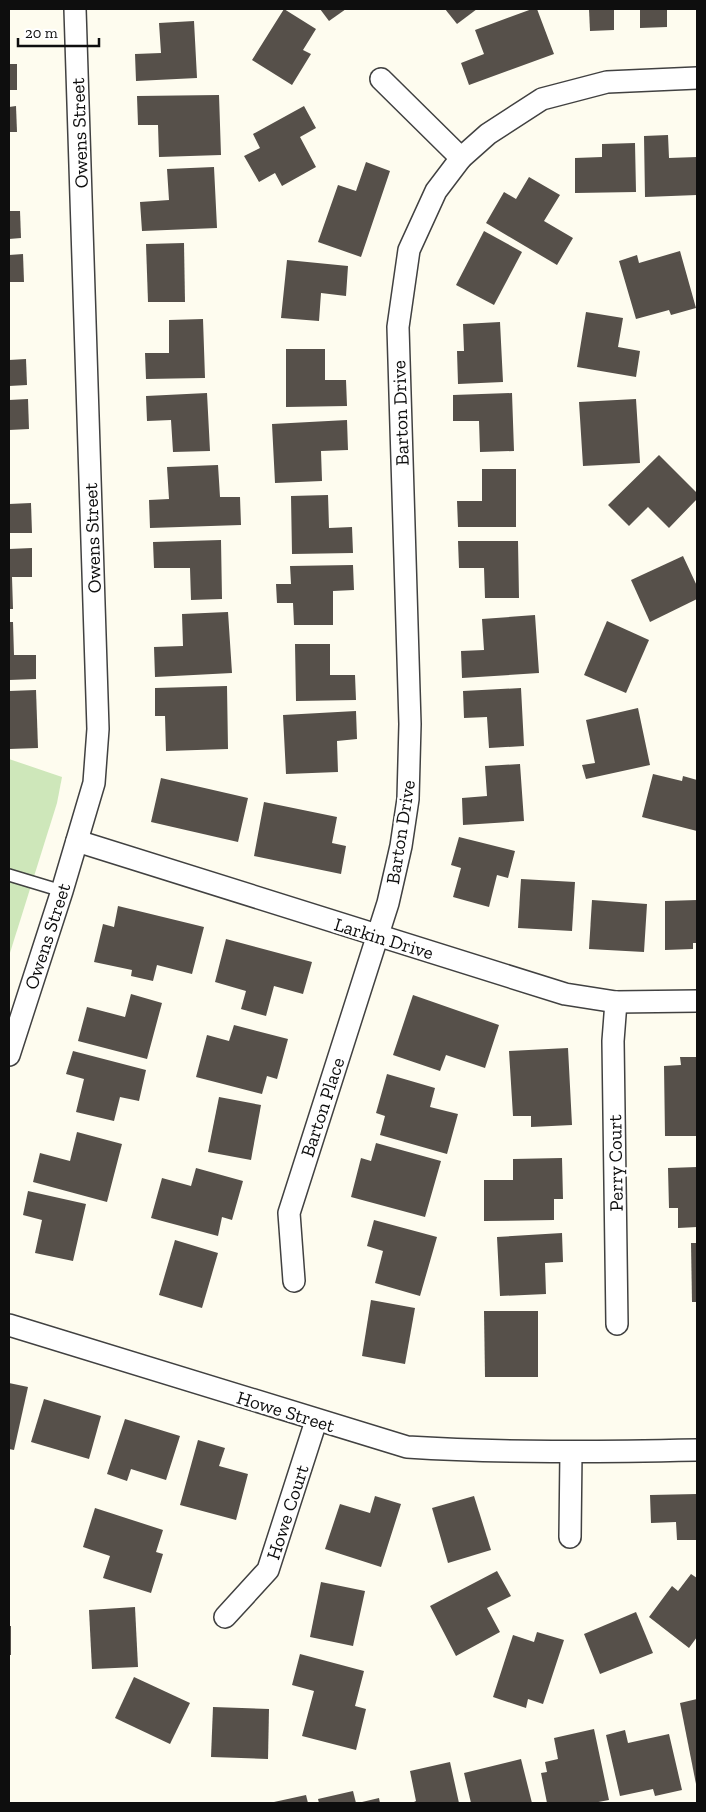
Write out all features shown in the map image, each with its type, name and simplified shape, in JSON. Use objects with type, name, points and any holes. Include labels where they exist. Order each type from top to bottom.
[{"type":"street","name":"Owens Street","points":[[10,1043],[62,891],[94,783],[98,729],[75,9]]},
{"type":"street","name":"Barton Drive","points":[[377,936],[401,846],[408,799],[410,724],[398,327],[409,250],[436,192],[461,158],[488,134],[542,100],[607,82],[697,78]]},
{"type":"street","points":[[380,79],[461,158]]},
{"type":"street","name":"Larkin Drive","points":[[77,841],[565,994],[616,1002],[697,1001]]},
{"type":"street","name":"Barton Place","points":[[294,1281],[289,1213],[377,936]]},
{"type":"street","name":"Perry Court","points":[[616,1002],[612,1041],[618,1324]]},
{"type":"street","name":"Howe Street","points":[[9,1325],[316,1421],[407,1447],[468,1451],[697,1450]]},
{"type":"street","name":"Howe Court","points":[[225,1617],[268,1570],[316,1421]]},
{"type":"street","points":[[570,1538],[571,1452]]},
{"type":"lane","points":[[9,875],[62,891]]},
{"type":"green space","points":[[9,759],[62,777],[57,803],[9,956]]},
{"type":"building","points":[[284,9],[316,29],[303,50],[311,54],[292,85],[252,60]]},
{"type":"building","points":[[320,9],[346,9],[329,21]]},
{"type":"building","points":[[445,9],[477,9],[457,24]]},
{"type":"building","points":[[532,9],[537,9],[554,54],[469,85],[461,63],[484,54],[475,30]]},
{"type":"building","points":[[589,9],[614,9],[614,30],[590,31]]},
{"type":"building","points":[[640,9],[667,9],[667,27],[640,28]]},
{"type":"building","points":[[194,21],[197,78],[136,81],[135,54],[161,53],[159,23]]},
{"type":"building","points":[[9,64],[17,64],[17,90],[9,90]]},
{"type":"building","points":[[219,95],[221,155],[159,157],[158,125],[138,125],[137,96]]},
{"type":"building","points":[[16,106],[17,132],[9,132],[9,107]]},
{"type":"building","points":[[304,106],[316,128],[300,137],[316,167],[282,186],[275,173],[259,182],[244,156],[260,148],[253,134]]},
{"type":"building","points":[[668,135],[669,158],[697,157],[697,195],[645,197],[644,136]]},
{"type":"building","points":[[635,143],[636,192],[575,193],[575,158],[602,157],[602,144]]},
{"type":"building","points":[[366,162],[390,171],[361,257],[318,242],[338,185],[356,191]]},
{"type":"building","points":[[214,167],[217,228],[142,231],[140,202],[169,200],[167,169]]},
{"type":"building","points":[[529,177],[560,195],[544,221],[573,238],[557,265],[486,223],[504,192],[516,199]]},
{"type":"building","points":[[9,211],[20,211],[21,238],[9,239]]},
{"type":"building","points":[[484,231],[522,252],[494,305],[456,285]]},
{"type":"building","points":[[184,243],[185,302],[148,302],[146,244]]},
{"type":"building","points":[[680,251],[696,308],[671,315],[669,310],[636,319],[619,261],[637,255],[639,263]]},
{"type":"building","points":[[23,254],[24,282],[9,282],[9,255]]},
{"type":"building","points":[[287,260],[348,266],[346,296],[321,293],[319,321],[281,318]]},
{"type":"building","points":[[586,312],[623,318],[618,347],[640,351],[636,377],[577,367]]},
{"type":"building","points":[[203,319],[205,378],[146,379],[145,353],[169,353],[169,320]]},
{"type":"building","points":[[500,322],[503,382],[458,384],[457,351],[464,351],[463,324]]},
{"type":"building","points":[[286,349],[325,349],[325,380],[346,380],[347,406],[286,407]]},
{"type":"building","points":[[26,359],[27,385],[9,386],[9,360]]},
{"type":"building","points":[[207,393],[210,451],[173,452],[171,420],[147,421],[146,396]]},
{"type":"building","points":[[512,393],[514,451],[480,452],[479,421],[453,421],[453,395]]},
{"type":"building","points":[[28,399],[29,429],[9,430],[9,400]]},
{"type":"building","points":[[636,399],[640,463],[583,466],[579,402]]},
{"type":"building","points":[[347,420],[348,450],[321,451],[322,481],[275,483],[272,424]]},
{"type":"building","points":[[659,455],[697,493],[697,499],[669,528],[648,507],[629,526],[608,505]]},
{"type":"building","points":[[218,465],[220,497],[240,497],[241,525],[150,528],[149,500],[169,499],[167,467]]},
{"type":"building","points":[[482,469],[516,469],[516,527],[458,527],[457,501],[482,501]]},
{"type":"building","points":[[328,495],[329,528],[352,527],[353,553],[292,554],[291,496]]},
{"type":"building","points":[[31,503],[32,533],[9,533],[9,504]]},
{"type":"building","points":[[221,540],[222,599],[191,600],[190,568],[154,568],[153,542]]},
{"type":"building","points":[[458,541],[518,541],[519,598],[485,598],[484,568],[459,568]]},
{"type":"building","points":[[32,548],[32,577],[12,577],[13,609],[9,609],[9,549]]},
{"type":"building","points":[[683,556],[697,586],[697,599],[650,622],[631,580]]},
{"type":"building","points":[[353,565],[354,590],[333,591],[333,625],[294,625],[293,603],[277,603],[276,584],[291,584],[290,566]]},
{"type":"building","points":[[228,612],[232,673],[155,677],[154,647],[183,646],[182,614]]},
{"type":"building","points":[[535,615],[539,673],[462,678],[461,651],[484,650],[482,619]]},
{"type":"building","points":[[607,621],[649,640],[626,693],[584,675]]},
{"type":"building","points":[[9,622],[13,622],[14,655],[36,655],[36,679],[9,680]]},
{"type":"building","points":[[295,644],[330,644],[330,675],[355,675],[356,700],[296,701]]},
{"type":"building","points":[[227,686],[228,749],[166,751],[165,716],[155,716],[155,688]]},
{"type":"building","points":[[521,688],[524,746],[489,748],[487,717],[464,718],[463,691]]},
{"type":"building","points":[[36,690],[38,748],[9,749],[9,691]]},
{"type":"building","points":[[638,708],[650,765],[586,779],[582,765],[595,763],[586,720]]},
{"type":"building","points":[[356,711],[357,739],[337,741],[338,772],[286,774],[283,715]]},
{"type":"building","points":[[520,764],[524,821],[463,825],[462,798],[487,796],[485,766]]},
{"type":"building","points":[[653,774],[682,781],[683,776],[697,780],[697,831],[642,817]]},
{"type":"building","points":[[161,778],[248,798],[238,842],[151,822]]},
{"type":"building","points":[[264,802],[337,817],[332,843],[346,846],[341,874],[254,856]]},
{"type":"building","points":[[459,837],[515,851],[508,878],[497,875],[489,907],[453,897],[461,868],[451,865]]},
{"type":"building","points":[[521,879],[575,882],[572,931],[518,928]]},
{"type":"building","points":[[592,900],[647,904],[644,952],[589,949]]},
{"type":"building","points":[[697,900],[697,943],[693,943],[693,949],[665,950],[665,901]]},
{"type":"building","points":[[118,906],[204,927],[192,974],[157,965],[153,981],[131,976],[132,970],[94,962],[103,924],[114,927]]},
{"type":"building","points":[[226,939],[312,962],[303,994],[274,986],[266,1016],[241,1009],[246,991],[215,982]]},
{"type":"building","points":[[131,994],[162,1003],[147,1059],[78,1041],[87,1007],[125,1017]]},
{"type":"building","points":[[413,995],[499,1025],[485,1068],[446,1055],[440,1071],[393,1055]]},
{"type":"building","points":[[234,1025],[288,1039],[277,1079],[267,1076],[262,1094],[196,1077],[207,1035],[229,1041]]},
{"type":"building","points":[[568,1048],[572,1125],[531,1127],[531,1116],[513,1116],[509,1051]]},
{"type":"building","points":[[73,1051],[146,1070],[139,1101],[120,1097],[114,1121],[76,1112],[84,1079],[66,1074]]},
{"type":"building","points":[[680,1057],[697,1057],[697,1136],[665,1136],[664,1066],[681,1065]]},
{"type":"building","points":[[387,1074],[435,1088],[430,1107],[458,1114],[447,1154],[380,1135],[385,1116],[376,1113]]},
{"type":"building","points":[[219,1097],[261,1105],[251,1160],[208,1152]]},
{"type":"building","points":[[77,1132],[122,1144],[107,1202],[33,1182],[40,1153],[70,1161]]},
{"type":"building","points":[[376,1143],[441,1161],[425,1217],[351,1197],[361,1158],[371,1161]]},
{"type":"building","points":[[562,1158],[563,1199],[554,1199],[554,1220],[484,1221],[484,1180],[513,1180],[513,1159]]},
{"type":"building","points":[[697,1167],[697,1227],[678,1228],[678,1208],[669,1208],[668,1168]]},
{"type":"building","points":[[196,1168],[243,1181],[232,1220],[222,1217],[218,1236],[151,1218],[162,1178],[191,1186]]},
{"type":"building","points":[[28,1191],[86,1204],[73,1261],[35,1253],[42,1220],[23,1215]]},
{"type":"building","points":[[374,1220],[437,1237],[420,1296],[375,1283],[383,1251],[367,1246]]},
{"type":"building","points":[[562,1233],[563,1262],[545,1263],[546,1294],[500,1296],[497,1237]]},
{"type":"building","points":[[175,1240],[218,1253],[202,1308],[159,1295]]},
{"type":"building","points":[[691,1243],[697,1243],[697,1302],[692,1302]]},
{"type":"building","points":[[371,1300],[415,1308],[405,1364],[362,1356]]},
{"type":"building","points":[[484,1311],[538,1311],[538,1377],[485,1377]]},
{"type":"building","points":[[9,1383],[28,1387],[14,1450],[9,1449]]},
{"type":"building","points":[[44,1399],[101,1416],[89,1459],[31,1442]]},
{"type":"building","points":[[125,1419],[180,1436],[166,1480],[131,1469],[127,1481],[107,1474]]},
{"type":"building","points":[[198,1440],[225,1448],[219,1466],[248,1474],[236,1520],[180,1505]]},
{"type":"building","points":[[697,1494],[697,1540],[677,1540],[676,1522],[651,1523],[650,1495]]},
{"type":"building","points":[[375,1496],[401,1504],[381,1567],[325,1549],[340,1504],[370,1513]]},
{"type":"building","points":[[474,1496],[491,1550],[448,1563],[432,1508]]},
{"type":"building","points":[[95,1508],[163,1530],[156,1552],[163,1554],[151,1593],[103,1578],[110,1556],[83,1547]]},
{"type":"building","points":[[497,1571],[511,1596],[487,1608],[500,1632],[456,1656],[430,1606]]},
{"type":"building","points":[[691,1574],[697,1578],[697,1637],[689,1648],[649,1617],[672,1586],[678,1591]]},
{"type":"building","points":[[321,1582],[365,1591],[353,1646],[310,1637]]},
{"type":"building","points":[[135,1607],[138,1667],[92,1669],[89,1610]]},
{"type":"building","points":[[636,1612],[653,1653],[600,1674],[584,1634]]},
{"type":"building","points":[[9,1626],[11,1626],[11,1655],[9,1655]]},
{"type":"building","points":[[537,1632],[564,1640],[543,1704],[528,1699],[526,1708],[493,1697],[513,1635],[534,1642]]},
{"type":"building","points":[[300,1654],[364,1671],[355,1706],[366,1709],[356,1750],[302,1736],[314,1691],[292,1685]]},
{"type":"building","points":[[134,1677],[190,1703],[170,1744],[115,1718]]},
{"type":"building","points":[[697,1699],[697,1784],[696,1784],[680,1703]]},
{"type":"building","points":[[213,1707],[269,1709],[268,1759],[211,1757]]},
{"type":"building","points":[[594,1729],[609,1800],[593,1803],[547,1803],[541,1773],[547,1772],[545,1762],[558,1759],[554,1738]]},
{"type":"building","points":[[625,1730],[628,1743],[669,1734],[682,1790],[655,1796],[653,1789],[620,1796],[606,1735]]},
{"type":"building","points":[[521,1759],[532,1803],[471,1803],[464,1773]]},
{"type":"building","points":[[450,1762],[459,1803],[412,1803],[416,1801],[410,1771]]},
{"type":"building","points":[[353,1791],[356,1803],[319,1803],[318,1799]]},
{"type":"building","points":[[306,1795],[308,1803],[274,1803],[274,1802]]},
{"type":"building","points":[[379,1798],[380,1803],[362,1803],[362,1802]]}]
